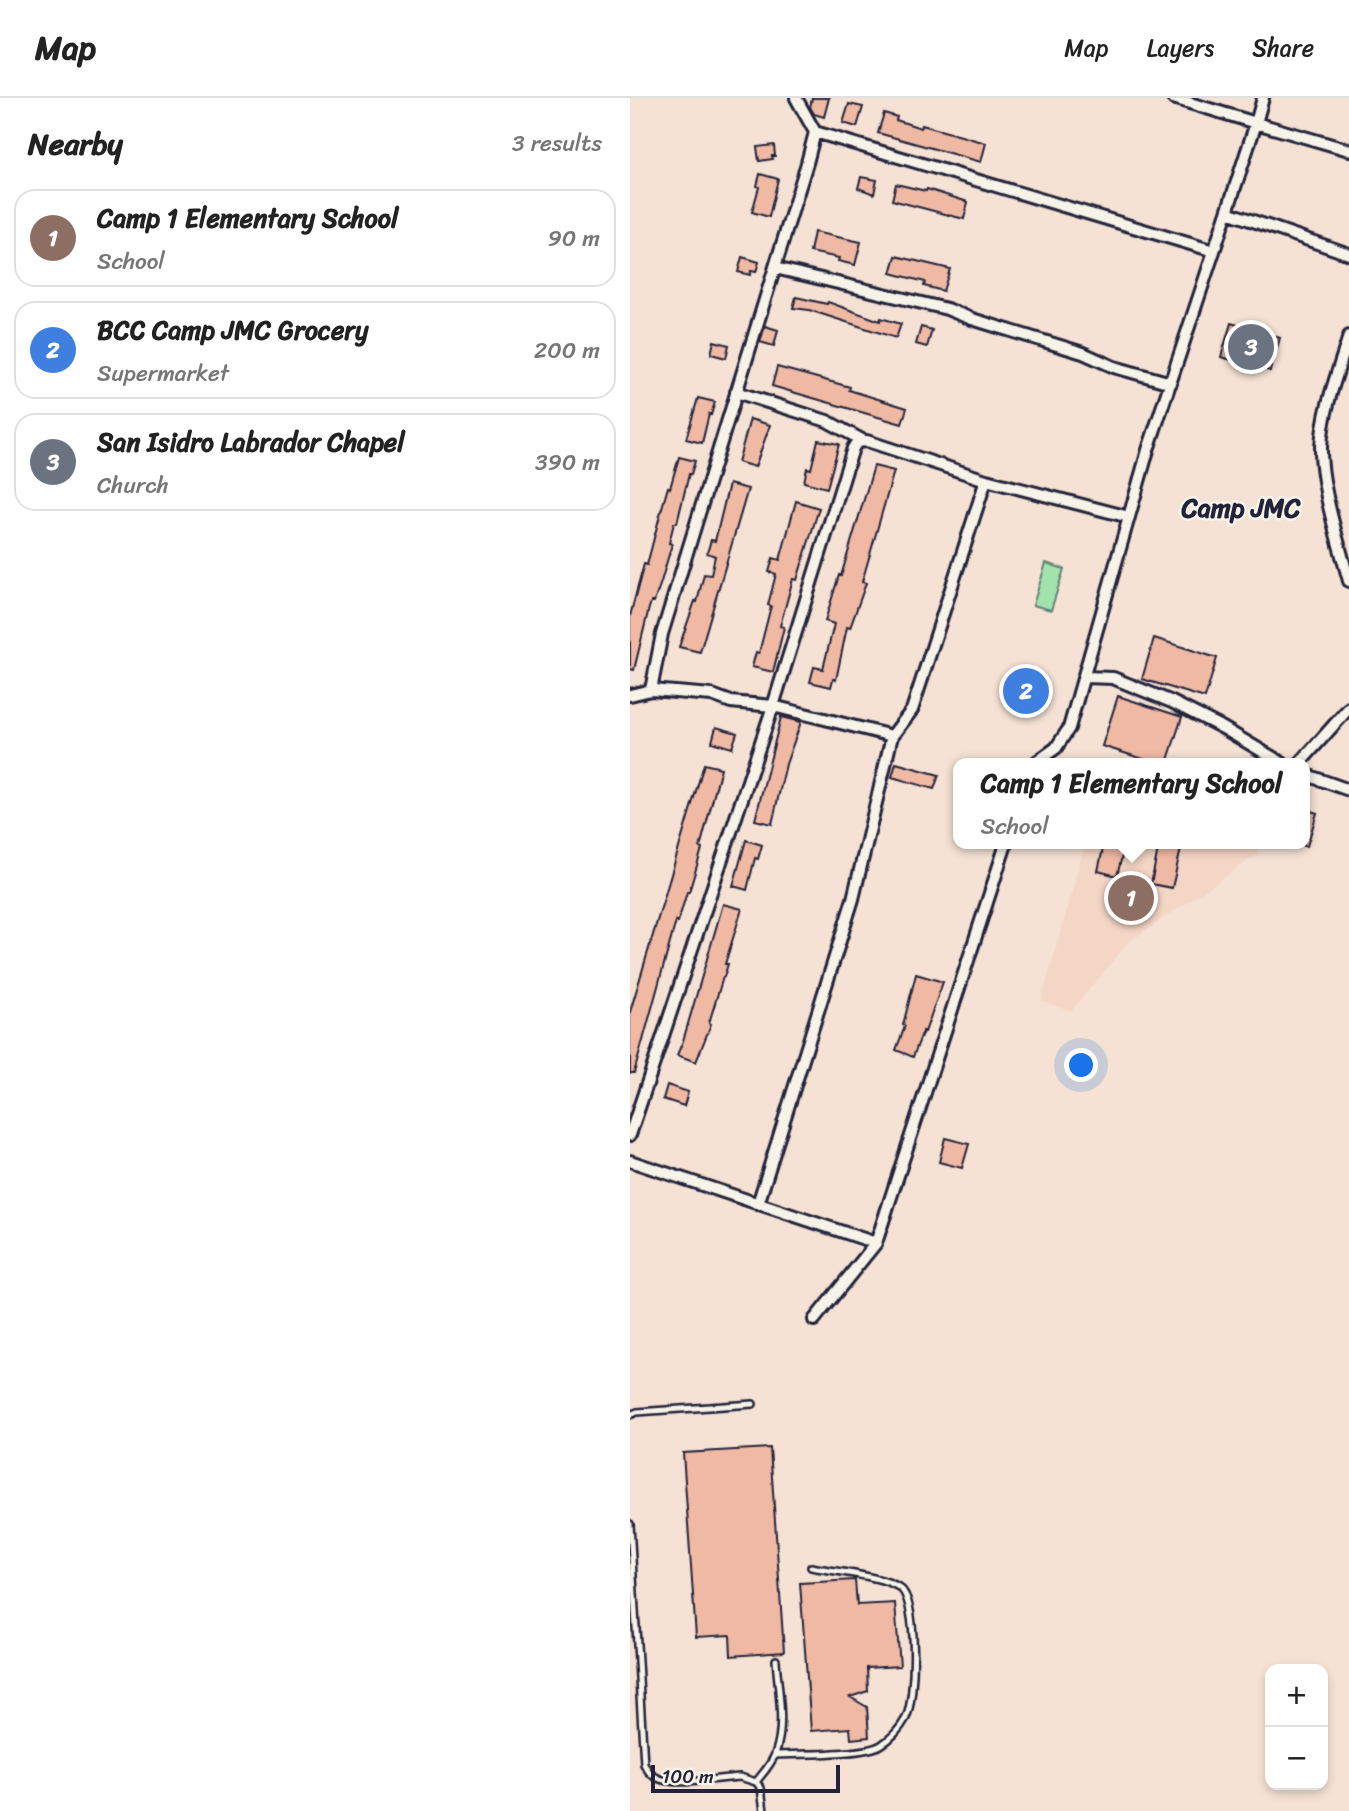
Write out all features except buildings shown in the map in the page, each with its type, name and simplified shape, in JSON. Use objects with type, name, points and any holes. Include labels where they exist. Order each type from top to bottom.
[{"type":"street","points":[[796,98],[815,132],[1214,251]]},
{"type":"street","points":[[1173,98],[1349,150]]},
{"type":"street","points":[[1042,758],[1056,748],[1069,728],[1129,517],[1263,98]]},
{"type":"street","points":[[651,690],[662,634],[815,132]]},
{"type":"street","points":[[1227,212],[1349,254]]},
{"type":"street","points":[[775,268],[947,309],[1083,354],[1114,367],[1171,383]]},
{"type":"street","points":[[1349,336],[1326,412],[1321,449],[1323,469],[1349,581]]},
{"type":"street","points":[[736,392],[827,421],[862,440],[986,481],[1129,517]]},
{"type":"street","points":[[630,1135],[773,706],[853,448],[862,440]]},
{"type":"street","points":[[758,1204],[853,899],[892,736],[912,710],[986,481]]},
{"type":"street","points":[[1085,677],[1113,678],[1172,702],[1223,727],[1274,758]]},
{"type":"street","points":[[630,695],[651,690],[712,695],[731,702],[773,706],[892,736]]},
{"type":"street","points":[[1304,758],[1349,708]]},
{"type":"street","points":[[1310,776],[1349,790]]},
{"type":"street","points":[[814,1320],[876,1243],[1004,849]]},
{"type":"street","points":[[630,1161],[876,1243]]},
{"type":"lane","points":[[630,1415],[637,1412],[754,1404]]},
{"type":"lane","points":[[630,1524],[644,1764],[649,1773],[670,1781],[740,1777],[756,1782],[763,1795],[764,1811]]},
{"type":"lane","points":[[775,1755],[878,1747],[896,1734],[907,1716],[912,1694],[914,1671],[911,1612],[907,1594],[887,1581],[811,1567]]},
{"type":"lane","points":[[756,1782],[775,1755],[780,1726],[776,1660]]},
{"type":"shaded area","points":[[1084,849],[1258,849],[1257,855],[1129,942],[1071,1011],[1041,1001]]},
{"type":"green space","points":[[1046,563],[1064,569],[1051,610],[1033,605]]},
{"type":"place","name":"San Isidro Labrador Chapel","points":[[1251,347]]},
{"type":"place","name":"BCC Camp JMC Grocery","points":[[1026,691]]},
{"type":"place","name":"Camp 1 Elementary School","points":[[1131,898]]},
{"type":"district","name":"Camp JMC","points":[[1241,508]]}]
